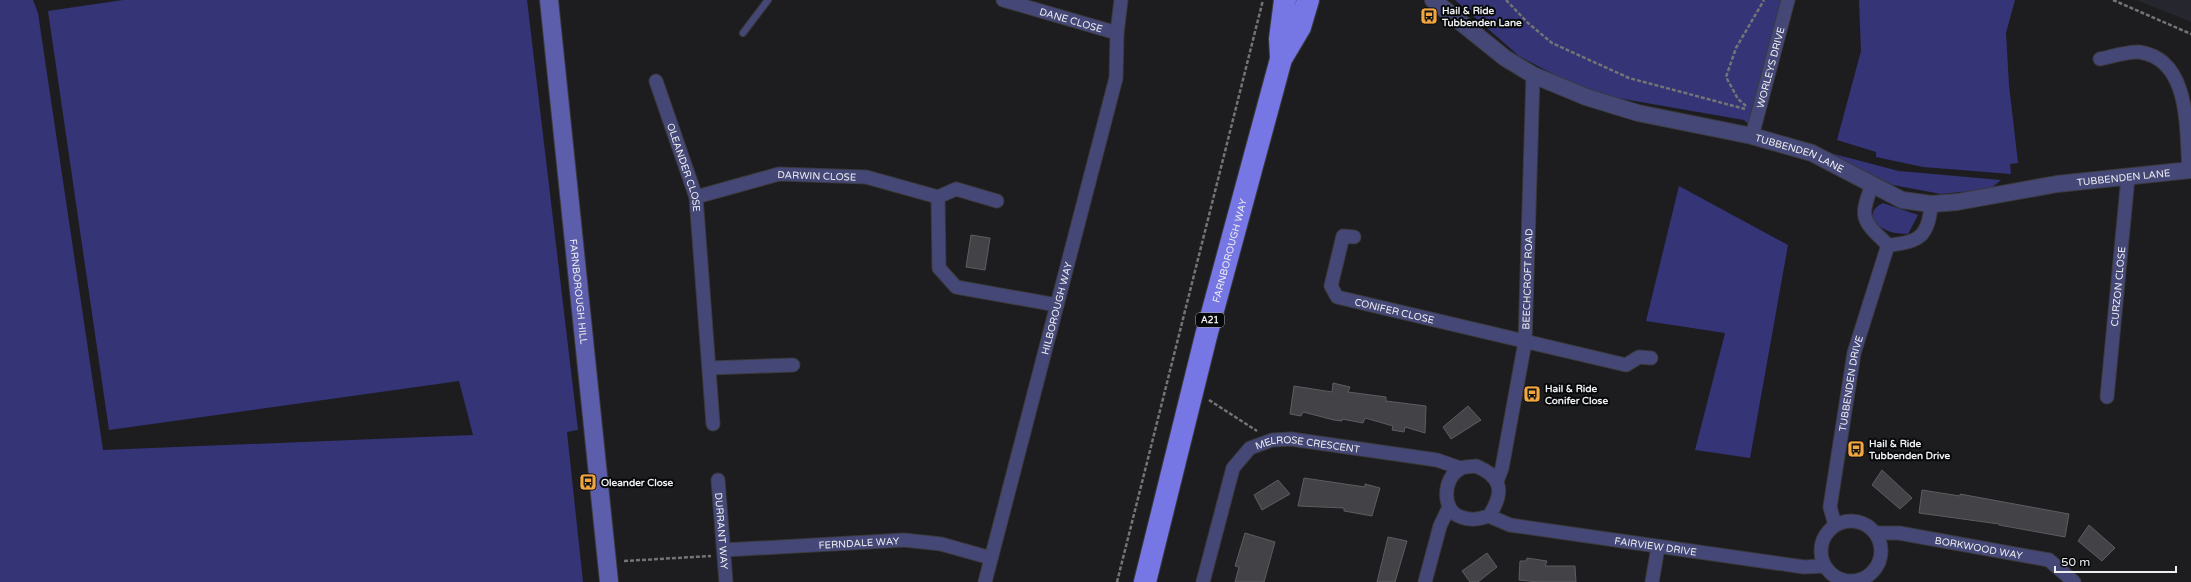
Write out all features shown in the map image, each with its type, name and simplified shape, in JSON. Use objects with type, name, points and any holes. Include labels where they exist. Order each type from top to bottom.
[{"type":"highway","name":"FARNBOROUGH WAY","points":[[1281,59],[1280,39],[1284,0]]},
{"type":"highway","name":"FARNBOROUGH WAY","points":[[1145,582],[1208,329],[1281,59],[1300,27],[1308,0]]},
{"type":"main road","name":"FARNBOROUGH HILL","points":[[549,0],[609,582]]},
{"type":"street","name":"DANE CLOSE","points":[[1003,0],[1117,33]]},
{"type":"street","name":"HILBOROUGH WAY","points":[[985,582],[1116,78],[1117,33],[1121,0]]},
{"type":"street","name":"TUBBENDEN LANE","points":[[1433,0],[1505,58],[1533,76],[1586,97],[1638,113],[1752,136],[1812,153],[1902,200],[1932,204],[1957,202],[2057,184],[2190,170]]},
{"type":"street","name":"WORLEYS DRIVE","points":[[1752,136],[1755,113],[1788,0]]},
{"type":"street","points":[[2100,59],[2139,52],[2161,60],[2176,75],[2183,92],[2190,170]]},
{"type":"street","name":"BEECHCROFT ROAD","points":[[1497,481],[1502,468],[1525,342],[1533,76]]},
{"type":"street","name":"OLEANDER CLOSE","points":[[656,81],[696,197],[713,424]]},
{"type":"street","name":"DARWIN CLOSE","points":[[696,197],[779,174],[866,176],[938,197]]},
{"type":"street","name":"CURZON CLOSE","points":[[2107,397],[2128,177]]},
{"type":"street","points":[[1872,185],[1865,204],[1863,215],[1869,227],[1888,245],[1906,244],[1920,238],[1930,222],[1932,204]]},
{"type":"street","points":[[996,201],[956,189],[938,197],[939,268],[956,287],[1057,305]]},
{"type":"street","name":"CONIFER CLOSE","points":[[1354,237],[1343,236],[1331,286],[1337,297],[1525,342]]},
{"type":"street","name":"TUBBENDEN DRIVE","points":[[1835,525],[1830,507],[1854,353],[1888,245]]},
{"type":"street","points":[[1525,342],[1626,365],[1639,357],[1651,358]]},
{"type":"street","points":[[710,368],[793,365]]},
{"type":"street","name":"MELROSE CRESCENT","points":[[1202,582],[1232,468],[1250,448],[1272,440],[1291,439],[1437,460],[1460,468]]},
{"type":"street","points":[[1476,466],[1488,471],[1497,481],[1499,492],[1498,498],[1489,516],[1474,520],[1459,517],[1449,507],[1446,493],[1450,478],[1460,468],[1476,466]]},
{"type":"street","name":"DURRANT WAY","points":[[718,480],[726,582]]},
{"type":"street","points":[[1426,582],[1440,526],[1449,507]]},
{"type":"street","name":"FAIRVIEW DRIVE","points":[[1489,516],[1510,525],[1804,567],[1824,566]]},
{"type":"street","points":[[1845,521],[1855,521],[1866,524],[1876,533],[1880,543],[1881,554],[1878,564],[1864,581],[1851,582],[1840,580],[1830,574],[1824,566],[1820,556],[1820,545],[1824,535],[1835,525],[1845,521]]},
{"type":"street","name":"BORKWOOD WAY","points":[[1876,533],[1899,532],[2049,560],[2074,582]]},
{"type":"street","name":"FERNDALE WAY","points":[[724,550],[904,540],[941,544],[991,558]]},
{"type":"street","points":[[1652,582],[1658,547]]},
{"type":"lane","points":[[743,33],[768,0]]},
{"type":"path","points":[[1117,582],[1263,0]]},
{"type":"path","points":[[1506,0],[1528,23],[1552,43],[1622,75],[1755,113]]},
{"type":"path","points":[[1755,113],[1738,99],[1726,77],[1736,48],[1764,0]]},
{"type":"path","points":[[2113,0],[2191,34]]},
{"type":"path","points":[[1205,398],[1272,440]]},
{"type":"path","points":[[607,562],[712,556],[724,550]]},
{"type":"shaded area","points":[[0,0],[33,0],[38,13],[103,450],[473,435],[459,381],[109,430],[48,11],[123,0],[527,0],[578,430],[567,432],[583,582],[0,582]]},
{"type":"shaded area","points":[[1455,0],[1782,0],[1753,117],[1748,124],[1744,120],[1589,93],[1519,56]]},
{"type":"shaded area","points":[[1859,0],[2015,0],[2006,33],[2009,85],[2018,163],[2010,164],[2011,174],[1923,167],[1876,157],[1876,152],[1837,140],[1861,51]]},
{"type":"shaded area","points":[[2136,0],[2191,0],[2191,22]]},
{"type":"shaded area","points":[[1826,152],[1899,171],[2001,180],[1990,189],[1941,194],[1893,185]]},
{"type":"shaded area","points":[[1679,186],[1788,245],[1750,458],[1695,450],[1725,333],[1646,321]]},
{"type":"shaded area","points":[[1883,203],[1918,215],[1908,234],[1888,231],[1872,219],[1874,210]]},
{"type":"building","points":[[971,235],[990,238],[985,270],[966,267]]},
{"type":"building","points":[[1333,383],[1350,387],[1348,392],[1386,397],[1386,401],[1426,406],[1425,433],[1405,427],[1404,432],[1392,430],[1393,426],[1365,418],[1363,423],[1342,419],[1342,421],[1334,420],[1303,412],[1301,416],[1290,414],[1294,386],[1332,392]]},
{"type":"building","points":[[1468,406],[1481,420],[1451,439],[1443,427]]},
{"type":"building","points":[[1882,470],[1912,498],[1900,509],[1872,485]]},
{"type":"building","points":[[1304,478],[1365,487],[1365,484],[1380,488],[1372,516],[1344,511],[1344,508],[1298,506]]},
{"type":"building","points":[[1278,480],[1290,494],[1262,510],[1254,495]]},
{"type":"building","points":[[1922,490],[1960,496],[1960,494],[2069,514],[2065,537],[1999,524],[1919,513]]},
{"type":"building","points":[[2089,525],[2115,548],[2102,561],[2078,541]]},
{"type":"building","points":[[1245,533],[1275,542],[1264,582],[1235,582],[1239,567],[1235,566]]},
{"type":"building","points":[[1388,537],[1407,541],[1395,582],[1377,582]]},
{"type":"building","points":[[1487,553],[1497,567],[1478,582],[1470,582],[1462,571]]},
{"type":"building","points":[[1527,558],[1547,561],[1545,566],[1575,566],[1576,582],[1538,582],[1519,580],[1520,561],[1526,561]]},
{"type":"place","name":"Hail & Ride Tubbenden Lane","points":[[1429,16]]},
{"type":"place","name":"Hail & Ride Conifer Close","points":[[1532,394]]},
{"type":"place","name":"Hail & Ride Tubbenden Drive","points":[[1856,449]]},
{"type":"place","name":"Oleander Close","points":[[588,482]]}]
